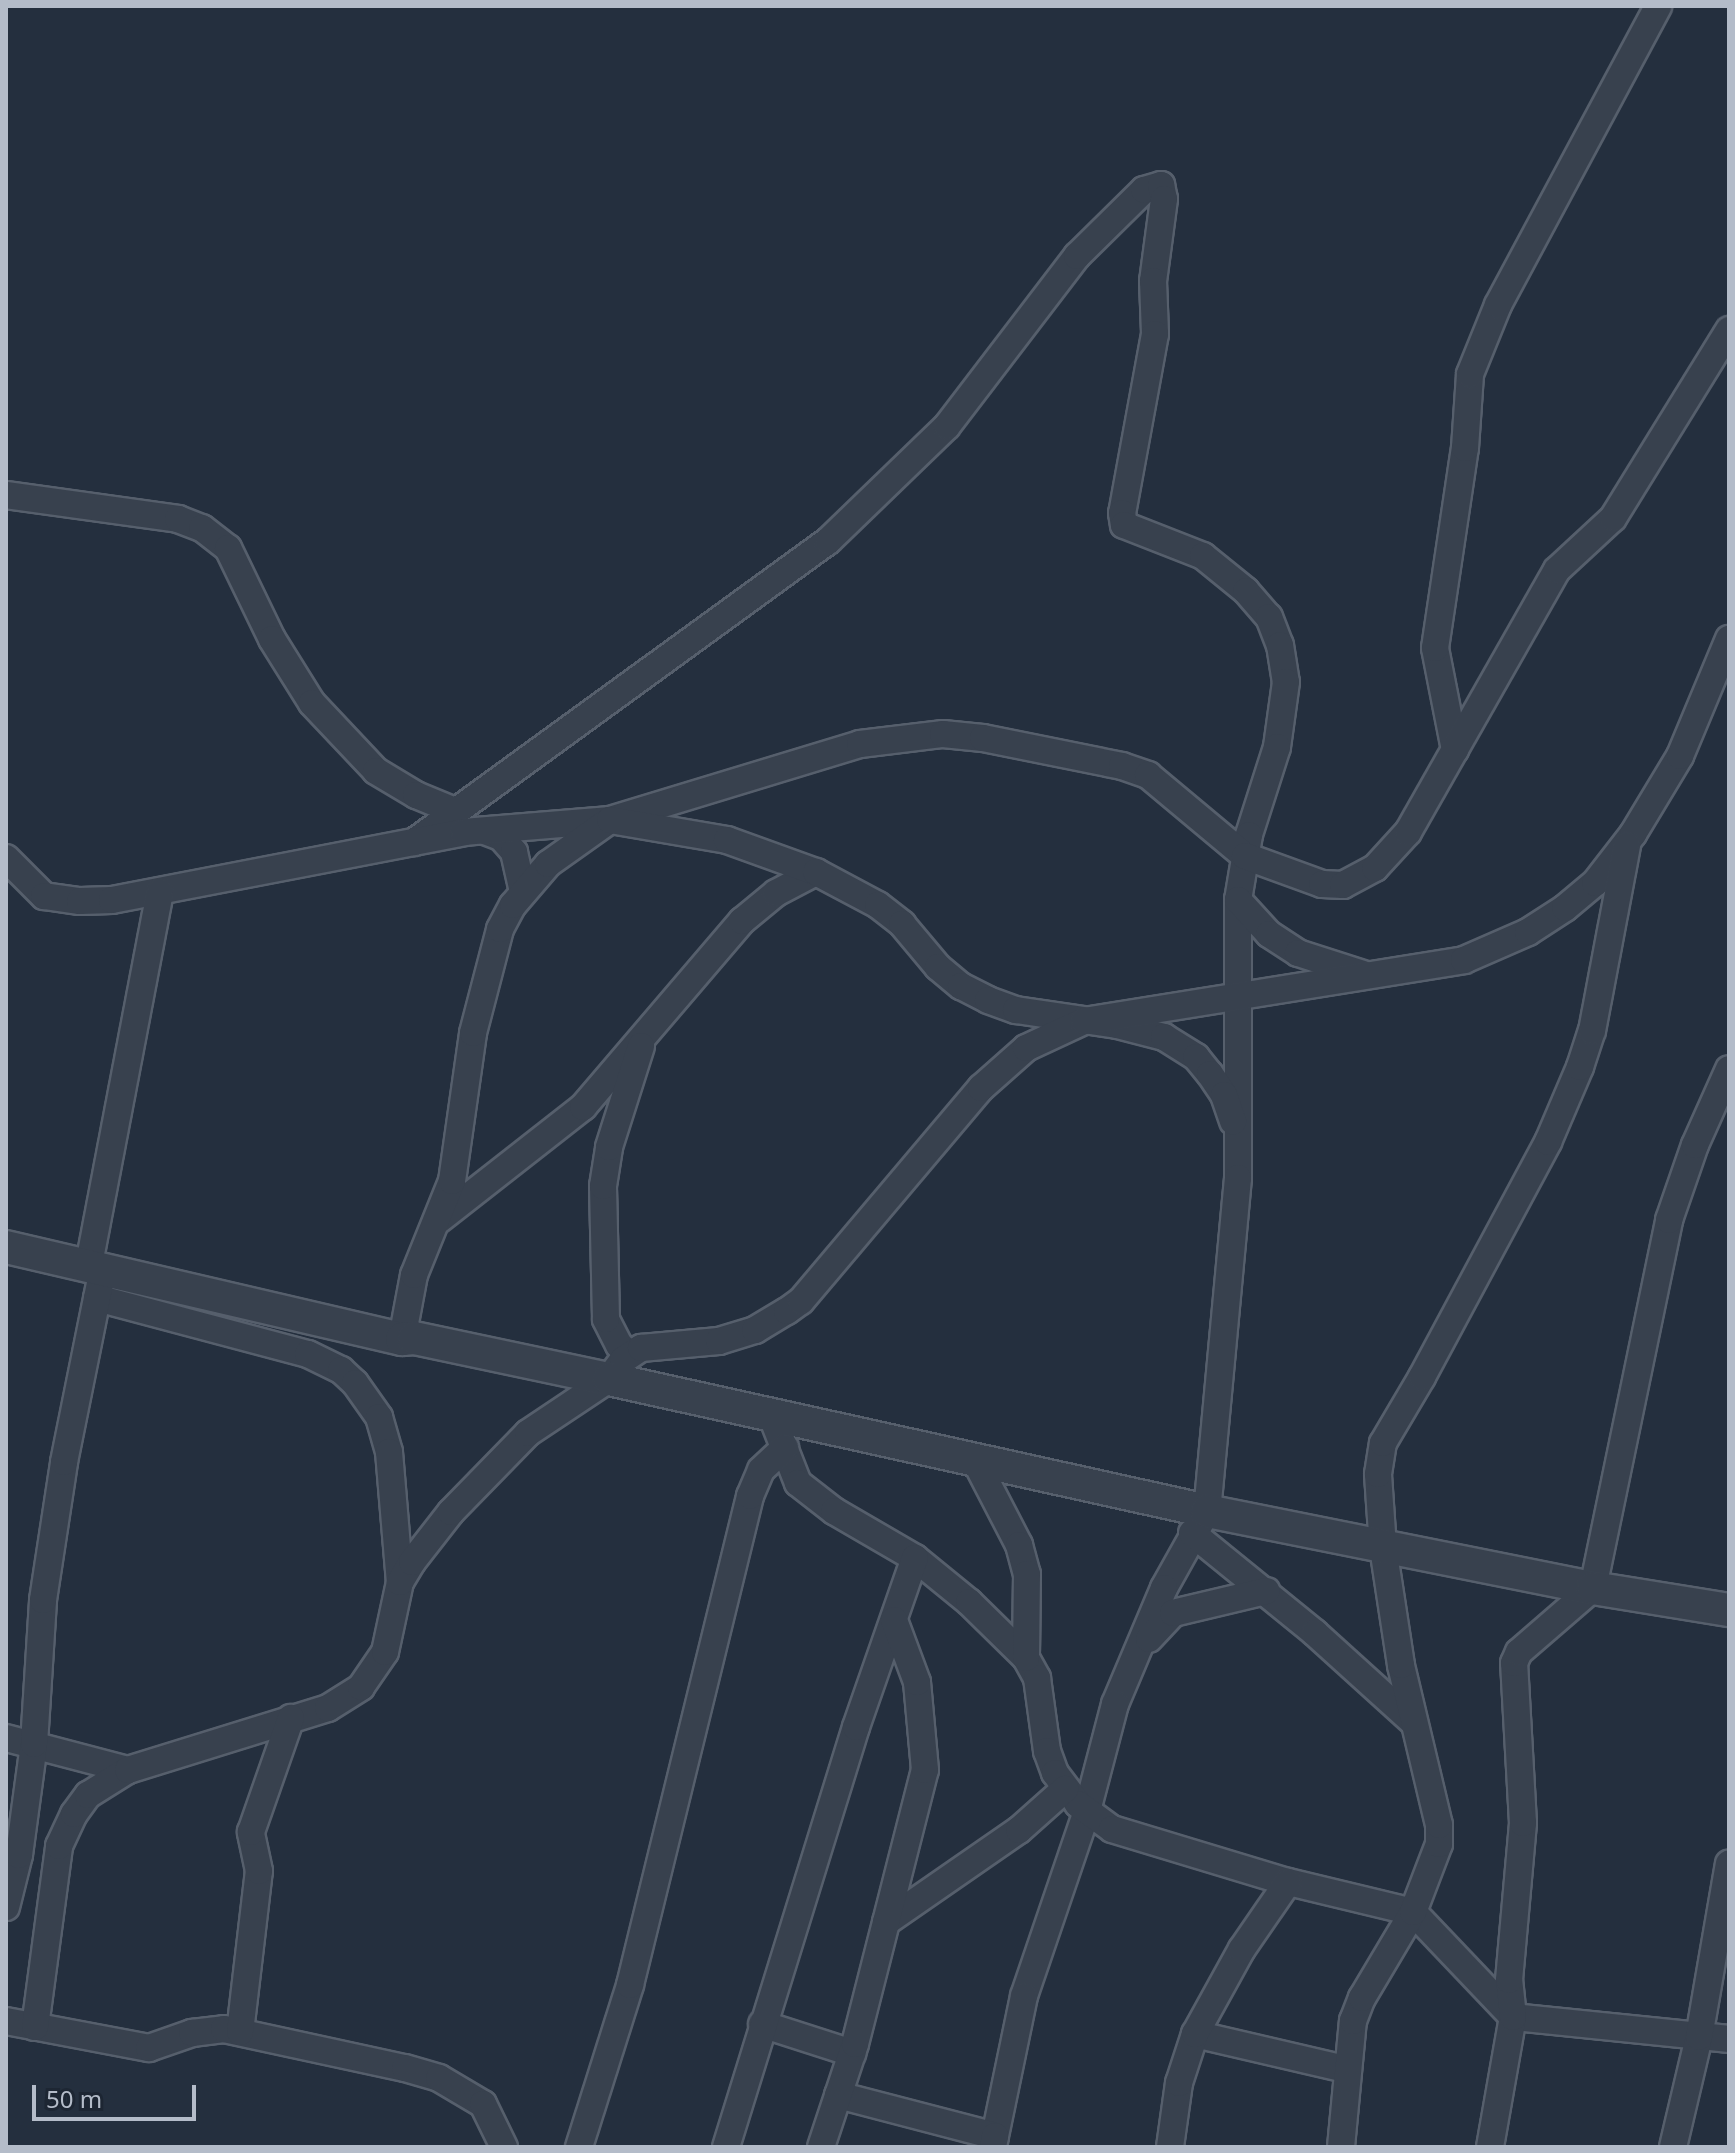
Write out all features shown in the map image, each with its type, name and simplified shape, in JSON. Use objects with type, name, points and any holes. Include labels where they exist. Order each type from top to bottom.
[{"type":"street","points":[[1455,750],[1435,648],[1465,448],[1470,374],[1505,292],[1658,6]]},
{"type":"street","points":[[414,842],[828,541],[947,426],[1077,256],[1144,190],[1161,185],[1164,199],[1153,281],[1155,334],[1122,513],[1124,525],[1132,531],[1180,546],[1225,573],[1269,617],[1280,645],[1286,682],[1283,715],[1245,856],[1238,900],[1239,1149],[1199,1522],[1115,1704],[1087,1811],[1024,1996],[994,2141],[838,2095]]},
{"type":"street","points":[[6,858],[44,896],[80,901],[160,892],[414,842],[485,831],[610,820],[860,744],[943,734],[999,741],[1122,766],[1148,775],[1245,856],[1322,884],[1343,885],[1375,868],[1408,832],[1557,570],[1613,518],[1729,330]]},
{"type":"street","points":[[6,495],[178,519],[202,528],[228,548],[290,671],[329,722],[376,771],[416,795],[455,811]]},
{"type":"street","points":[[400,1582],[451,1512],[499,1459],[528,1433],[609,1379],[630,1354],[641,1348],[736,1337],[801,1301],[995,1073],[1026,1048],[1084,1021],[1464,960],[1528,932],[1565,908],[1595,883],[1627,841],[1680,756],[1729,642]]},
{"type":"street","points":[[402,1339],[414,1275],[452,1181],[473,1033],[500,929],[523,892],[548,864],[610,820],[727,840],[816,872],[878,905],[902,924],[938,967],[961,986],[1016,1010],[1164,1037],[1196,1057],[1224,1095],[1239,1149]]},
{"type":"street","points":[[485,831],[501,837],[514,852],[523,892]]},
{"type":"street","points":[[1341,2147],[1346,2069],[1357,2009],[1413,1912],[1440,1835],[1413,1722],[1383,1548],[1378,1474],[1383,1443],[1422,1377],[1548,1142],[1580,1067],[1592,1031],[1627,841]]},
{"type":"street","points":[[437,1221],[583,1107],[742,921],[776,893],[816,872]]},
{"type":"street","points":[[6,1907],[19,1855],[34,1744],[43,1600],[160,892]]},
{"type":"street","points":[[1238,900],[1269,934],[1298,953],[1370,976]]},
{"type":"street","points":[[630,1354],[619,1345],[606,1319],[603,1186],[609,1147],[646,1031]]},
{"type":"street","points":[[1490,2147],[1513,2017],[1509,1980],[1524,1800],[1514,1663],[1519,1652],[1593,1588],[1669,1220],[1695,1145],[1729,1069]]},
{"type":"street","points":[[6,1247],[326,1362],[355,1383],[379,1417],[389,1452],[400,1582],[385,1652],[361,1687],[328,1708],[128,1770],[88,1795],[74,1814],[59,1846],[35,2027]]},
{"type":"street","points":[[96,1277],[402,1339],[414,1338],[771,1414],[975,1460],[1199,1522],[1383,1548],[1729,1610]]},
{"type":"street","points":[[771,1414],[794,1475],[804,1488],[834,1511],[915,1558],[969,1602],[1026,1658],[1037,1678],[1050,1762],[1065,1789],[1087,1811],[1125,1835],[1288,1882],[1413,1912],[1513,2017],[1729,2039]]},
{"type":"street","points":[[579,2147],[630,1985],[750,1496],[761,1470],[785,1448]]},
{"type":"street","points":[[975,1460],[1019,1545],[1027,1574],[1026,1658]]},
{"type":"street","points":[[1199,1522],[1266,1591],[1413,1722]]},
{"type":"street","points":[[726,2147],[856,1727],[915,1558]]},
{"type":"street","points":[[1129,1669],[1159,1625],[1173,1613],[1266,1591]]},
{"type":"street","points":[[821,2147],[852,2053],[925,1763],[917,1682],[894,1620]]},
{"type":"street","points":[[240,2032],[259,1871],[251,1832],[291,1718]]},
{"type":"street","points":[[6,1738],[128,1770]]},
{"type":"street","points":[[886,1922],[1012,1836],[1065,1789]]},
{"type":"street","points":[[1673,2147],[1699,2037],[1729,1864]]},
{"type":"street","points":[[1170,2147],[1179,2083],[1195,2034],[1242,1949],[1288,1882]]},
{"type":"street","points":[[6,2021],[149,2048],[209,2030],[240,2032],[439,2078],[483,2104],[504,2147]]},
{"type":"street","points":[[762,2024],[852,2053]]},
{"type":"street","points":[[1195,2034],[1346,2069]]}]
